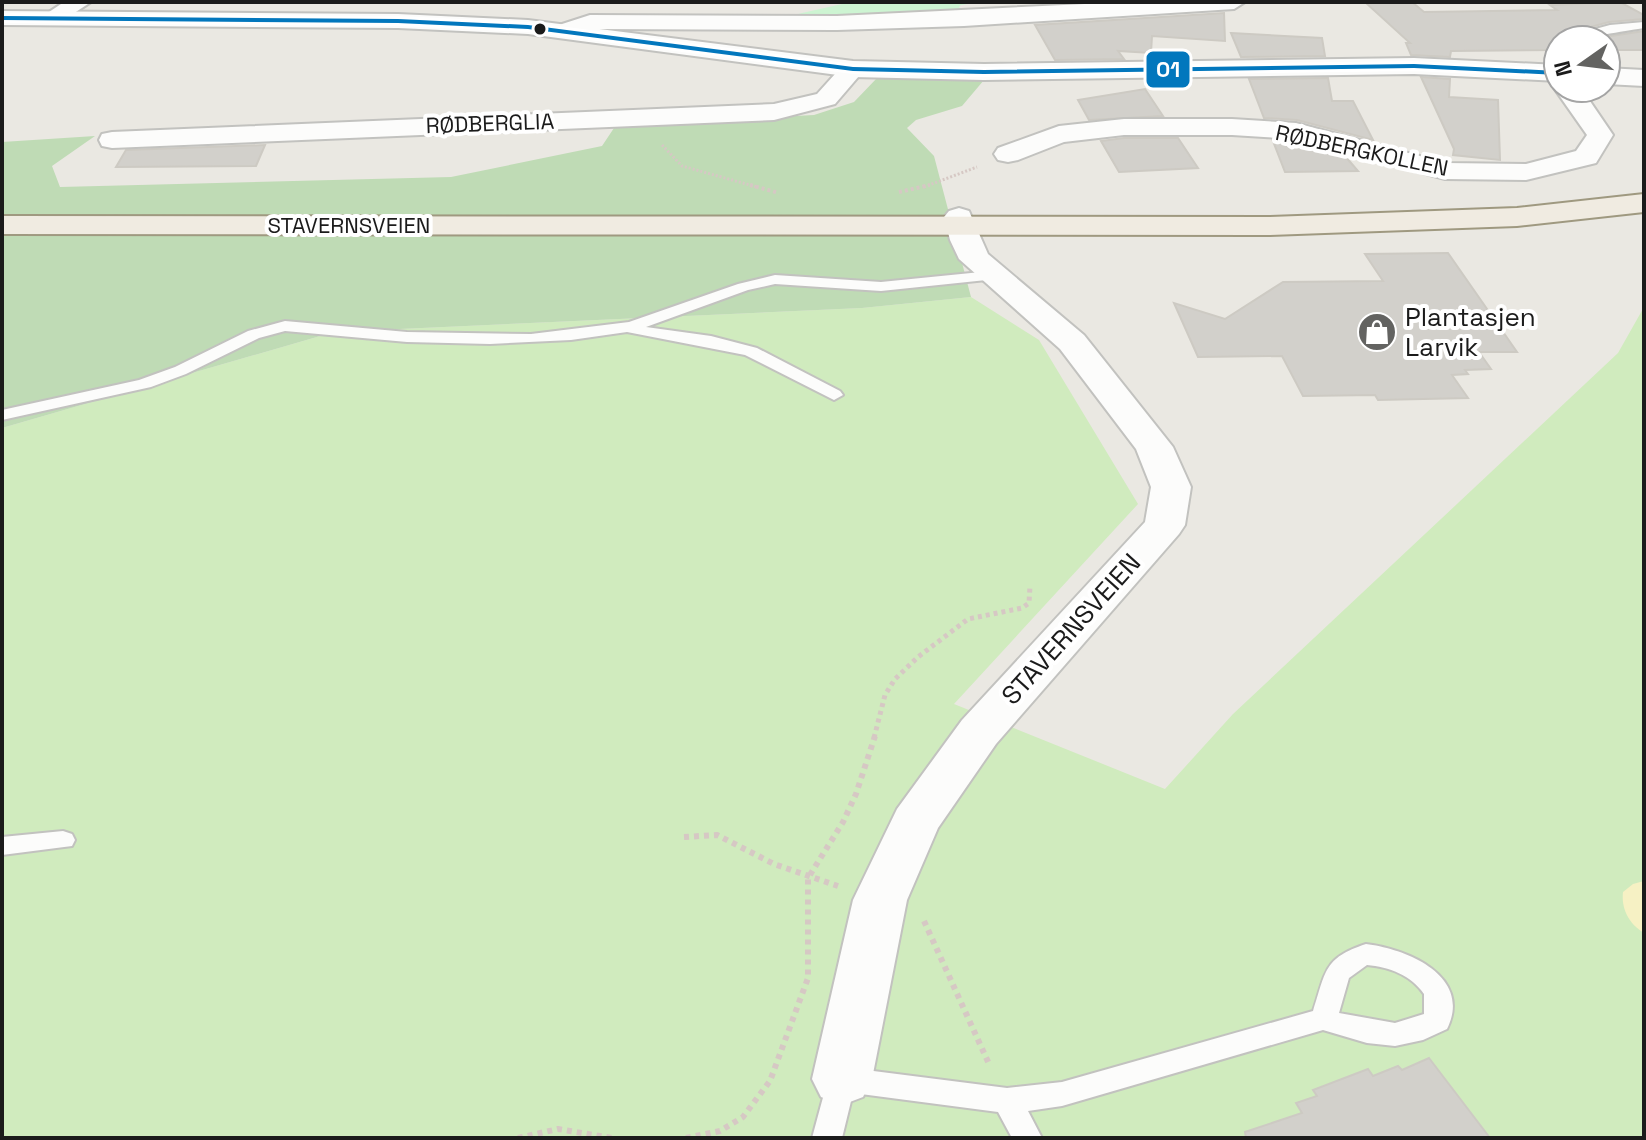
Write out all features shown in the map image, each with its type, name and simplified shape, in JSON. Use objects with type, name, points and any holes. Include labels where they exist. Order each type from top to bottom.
[{"type":"main road","name":"STAVERNSVEIEN","points":[[2,225],[1437,221],[1517,217],[1644,203]]},
{"type":"street","points":[[51,18],[80,2]]},
{"type":"street","points":[[752,20],[828,2]]},
{"type":"street","points":[[2,18],[398,21],[581,18],[837,23],[948,20],[1234,2]]},
{"type":"street","points":[[581,18],[853,69],[984,72],[1414,66],[1542,77]]},
{"type":"street","name":"RØDBERGLIA","points":[[112,140],[774,112],[826,99],[853,69]]},
{"type":"street","points":[[1622,77],[1644,78]]},
{"type":"street","name":"RØDBERGKOLLEN","points":[[1008,154],[1059,134],[1124,127],[1232,127],[1296,131],[1445,171],[1526,172],[1586,157],[1600,135],[1581,104]]},
{"type":"street","name":"STAVERNSVEIEN","points":[[842,1079],[880,900],[915,822],[979,732],[1165,525],[1171,487],[1154,447],[1072,342],[1021,297],[991,276],[975,259],[960,223]]},
{"type":"lane","points":[[1622,27],[1644,25]]},
{"type":"lane","points":[[2,415],[93,397],[164,377],[194,365],[243,337],[276,327],[474,340],[573,335],[627,327],[775,280],[898,287],[961,275],[991,276]]},
{"type":"lane","points":[[627,327],[647,333],[735,346],[762,355],[834,395]]},
{"type":"lane","points":[[2,846],[63,840]]},
{"type":"lane","points":[[827,1138],[842,1079],[1007,1101],[1062,1094],[1323,1019]]},
{"type":"lane","points":[[1007,1101],[1027,1138]]},
{"type":"path","points":[[894,193],[924,187],[1008,154]]},
{"type":"path","points":[[686,1138],[720,1131],[743,1117],[770,1081],[808,978],[808,878],[850,808],[870,756],[885,695],[895,679],[968,619],[1022,608],[1029,603],[1030,586]]},
{"type":"path","points":[[684,837],[717,835],[808,878],[843,888]]},
{"type":"path","points":[[916,915],[926,923],[950,983],[1007,1101]]},
{"type":"path","points":[[518,1138],[558,1129],[612,1138]]},
{"type":"green space","points":[[851,2],[981,2],[961,5],[959,7],[964,14],[796,19],[795,15]]},
{"type":"green space","points":[[877,78],[984,80],[962,106],[916,120],[907,128],[934,156],[971,297],[862,308],[334,332],[2,428],[2,142],[95,136],[52,166],[60,187],[451,177],[602,146],[616,125],[814,115],[854,102]]},
{"type":"green space","points":[[971,297],[1039,340],[1138,504],[954,704],[1165,789],[1233,714],[1618,353],[1644,307],[1644,1138],[2,1138],[2,428],[334,332],[862,308]]},
{"type":"sand","points":[[1644,881],[1644,933],[1627,916],[1623,892],[1633,884]]},
{"type":"building","points":[[1412,2],[1424,12],[1557,10],[1550,5],[1620,2],[1644,15],[1644,19],[1602,24],[1542,24],[1542,50],[1451,51],[1450,57],[1411,55],[1406,43],[1410,43],[1366,3]]},
{"type":"building","points":[[1224,13],[1225,41],[1152,36],[1151,53],[1118,51],[1124,59],[1055,60],[1035,25]]},
{"type":"building","points":[[1644,31],[1644,50],[1622,50],[1622,34]]},
{"type":"building","points":[[1231,33],[1322,38],[1325,56],[1241,57]]},
{"type":"building","points":[[1421,77],[1450,79],[1449,97],[1498,100],[1500,160],[1453,155],[1454,149]]},
{"type":"building","points":[[1328,78],[1332,101],[1353,101],[1373,140],[1297,120],[1264,118],[1249,79]]},
{"type":"building","points":[[1145,89],[1163,116],[1089,120],[1078,100]]},
{"type":"building","points":[[1178,138],[1198,168],[1119,172],[1101,141]]},
{"type":"building","points":[[1273,141],[1295,142],[1345,156],[1358,171],[1285,172]]},
{"type":"building","points":[[265,145],[256,166],[116,167],[126,150]]},
{"type":"building","points":[[1448,253],[1517,352],[1479,352],[1491,369],[1465,370],[1468,374],[1452,375],[1468,398],[1378,400],[1375,395],[1303,396],[1282,356],[1198,357],[1174,303],[1225,319],[1283,282],[1383,281],[1365,254]]},
{"type":"building","points":[[1429,1058],[1490,1138],[1246,1138],[1245,1132],[1302,1113],[1296,1103],[1317,1096],[1313,1090],[1368,1069],[1373,1076],[1398,1066],[1402,1070]]},
{"type":"transit line","name":"01","points":[[2,18],[398,21],[528,27],[853,69],[984,72],[1414,66],[1542,72]]},
{"type":"place","name":"Plantasjen Larvik","points":[[1377,332]]}]
